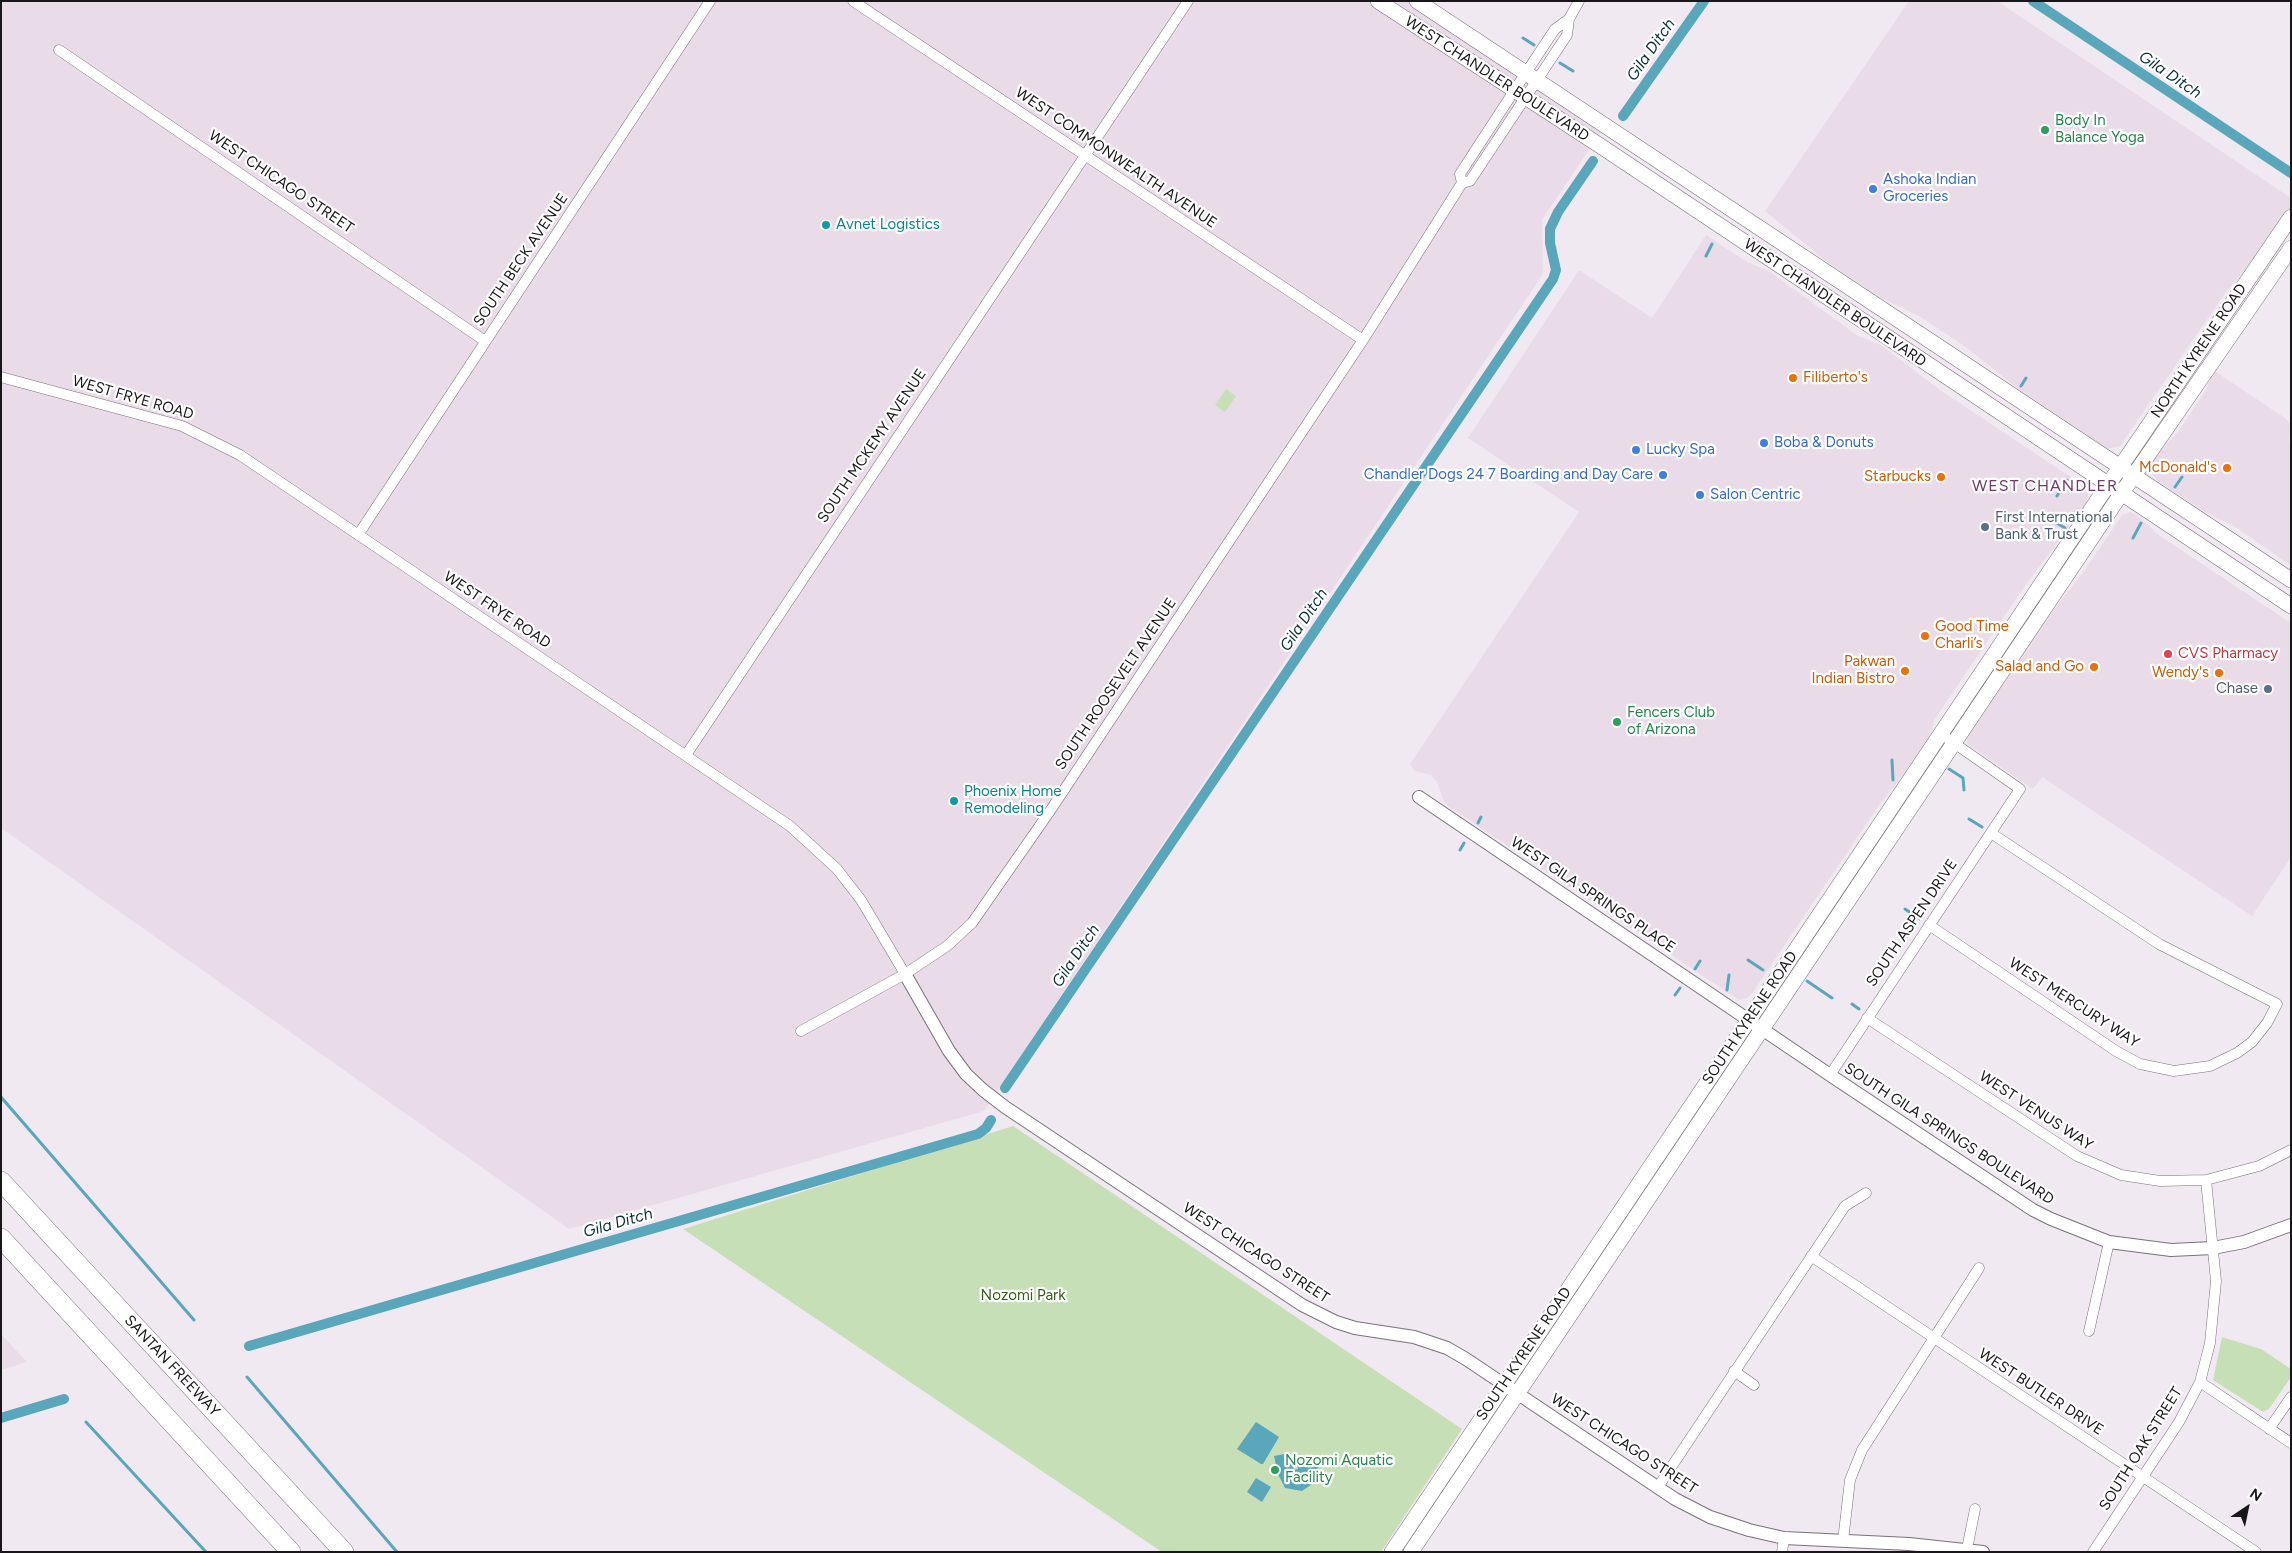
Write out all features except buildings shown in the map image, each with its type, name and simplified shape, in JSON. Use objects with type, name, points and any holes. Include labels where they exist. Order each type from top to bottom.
[{"type":"highway","name":"SANTAN FREEWAY","points":[[1,1181],[344,1552]]},
{"type":"highway","points":[[1,1238],[291,1552]]},
{"type":"main road","name":"WEST CHANDLER BOULEVARD","points":[[1378,1],[2291,606]]},
{"type":"main road","name":"WEST CHANDLER BOULEVARD","points":[[1417,1],[2291,580]]},
{"type":"main road","name":"NORTH KYRENE ROAD","points":[[2108,484],[2291,217]]},
{"type":"main road","name":"NORTH KYRENE ROAD","points":[[2121,494],[2291,248]]},
{"type":"main road","name":"SOUTH KYRENE ROAD","points":[[1392,1552],[2108,484]]},
{"type":"main road","name":"SOUTH KYRENE ROAD","points":[[1411,1552],[2121,494]]},
{"type":"main road","points":[[2002,642],[2016,638],[2034,624]]},
{"type":"street","name":"WEST COMMONWEALTH AVENUE","points":[[853,1],[1363,340]]},
{"type":"street","name":"SOUTH MCKEMY AVENUE","points":[[686,755],[1188,1]]},
{"type":"street","name":"SOUTH ROOSEVELT AVENUE","points":[[801,1031],[905,974],[947,946],[972,923],[1050,811],[1363,340],[1462,183],[1460,174],[1520,95],[1531,77],[1568,35],[1570,19],[1579,1]]},
{"type":"street","name":"SOUTH BECK AVENUE","points":[[358,535],[705,3]]},
{"type":"street","name":"WEST CHICAGO STREET","points":[[59,50],[485,341]]},
{"type":"street","name":"WEST FRYE ROAD","points":[[1,377],[182,426],[240,455],[790,826],[837,868],[861,900],[905,974]]},
{"type":"street","points":[[1940,734],[1954,744]]},
{"type":"street","name":"SOUTH ASPEN DRIVE","points":[[1830,1075],[2020,789],[1954,744]]},
{"type":"street","name":"WEST GILA SPRINGS PLACE","points":[[1419,797],[1748,1020]]},
{"type":"street","name":"WEST MERCURY WAY","points":[[1929,925],[2116,1051],[2140,1064],[2174,1071],[2191,1070],[2222,1061],[2252,1042],[2267,1023],[2277,1004],[2159,944],[1991,833]]},
{"type":"street","name":"WEST CHICAGO STREET","points":[[905,974],[949,1051],[966,1074],[983,1090],[1005,1107],[1302,1305],[1336,1322],[1355,1328],[1414,1338],[1440,1346],[1466,1359],[1675,1499],[1710,1517],[1749,1530],[1784,1538],[1843,1541],[1909,1548],[1967,1549],[1982,1552]]},
{"type":"street","name":"WEST VENUS WAY","points":[[1867,1018],[2044,1136],[2093,1164],[2142,1180],[2182,1182],[2206,1180],[2259,1166],[2291,1150]]},
{"type":"street","name":"SOUTH GILA SPRINGS BOULEVARD","points":[[1748,1020],[2033,1210],[2070,1228],[2109,1242],[2171,1250],[2213,1248],[2244,1242],[2291,1226]]},
{"type":"street","name":"SOUTH OAK STREET","points":[[2093,1552],[2179,1422],[2200,1382],[2210,1344],[2215,1310],[2216,1281],[2206,1180]]},
{"type":"street","points":[[1658,1487],[1845,1206],[1866,1193]]},
{"type":"street","points":[[2089,1330],[2109,1242]]},
{"type":"street","name":"WEST BUTLER DRIVE","points":[[1811,1256],[2256,1552]]},
{"type":"street","points":[[1843,1541],[1850,1480],[1862,1450],[1979,1268]]},
{"type":"street","points":[[1734,1371],[1754,1384]]},
{"type":"street","points":[[2200,1382],[2291,1443]]},
{"type":"street","points":[[2269,1428],[2291,1397]]},
{"type":"street","points":[[1967,1549],[1975,1509]]},
{"type":"street","points":[[1782,1552],[1784,1538]]},
{"type":"shaded area","points":[[1,1],[1416,1],[1605,126],[1542,220],[1543,274],[984,1111],[569,1229],[1,828]]},
{"type":"shaded area","points":[[1909,1],[1997,1],[2291,198],[2291,207],[2260,252],[2226,292],[2120,446],[2108,449],[2017,388],[1966,347],[1919,316],[1881,298],[1827,262],[1765,211]]},
{"type":"shaded area","points":[[1706,235],[1747,262],[1769,271],[1858,336],[1881,345],[1940,390],[2081,484],[2089,492],[2086,504],[2022,590],[1935,719],[1929,738],[1907,770],[1879,805],[1753,992],[1747,998],[1739,1000],[1451,808],[1444,802],[1437,782],[1431,775],[1415,771],[1410,764],[1579,512],[1468,438],[1579,270],[1652,318]]},
{"type":"shaded area","points":[[2213,370],[2285,418],[2291,425],[2289,444],[2291,445],[2290,565],[2234,526],[2205,512],[2158,481],[2150,472],[2149,465],[2152,460],[2178,432],[2206,390]]},
{"type":"shaded area","points":[[2130,512],[2137,515],[2160,536],[2291,623],[2291,857],[2252,916],[2042,777],[2033,789],[1967,744],[1967,736],[2048,617],[2084,571],[2122,515]]},
{"type":"shaded area","points":[[1,1334],[27,1362],[1,1370]]},
{"type":"green space","points":[[1226,389],[1236,396],[1225,412],[1215,405]]},
{"type":"green space","name":"Nozomi Park","points":[[1013,1126],[1462,1429],[1381,1552],[1162,1552],[683,1229]]},
{"type":"green space","points":[[2222,1337],[2261,1349],[2291,1369],[2291,1377],[2269,1409],[2263,1412],[2213,1380]]},
{"type":"water","points":[[1256,1422],[1279,1437],[1263,1464],[1237,1449]]},
{"type":"water","points":[[1290,1453],[1294,1470],[1298,1469],[1296,1460],[1303,1458],[1304,1465],[1308,1467],[1319,1465],[1315,1482],[1302,1491],[1285,1488],[1278,1474],[1274,1456]]},
{"type":"water","points":[[1256,1478],[1271,1487],[1262,1502],[1247,1492]]},
{"type":"waterway","name":"Gila Ditch","points":[[1623,116],[1704,1]]},
{"type":"waterway","name":"Gila Ditch","points":[[2033,1],[2291,173]]},
{"type":"waterway","points":[[1523,38],[1534,45]]},
{"type":"waterway","points":[[1560,63],[1573,71]]},
{"type":"waterway","name":"Gila Ditch","points":[[1005,1088],[1553,279],[1556,270],[1550,243],[1550,229],[1558,212],[1593,161]]},
{"type":"waterway","points":[[1706,256],[1712,244]]},
{"type":"waterway","points":[[2021,386],[2026,378]]},
{"type":"waterway","points":[[2175,487],[2182,477]]},
{"type":"waterway","points":[[2057,496],[2067,480]]},
{"type":"waterway","points":[[2050,519],[2065,528]]},
{"type":"waterway","points":[[2133,538],[2141,523]]},
{"type":"waterway","points":[[1892,760],[1893,780]]},
{"type":"waterway","points":[[1949,769],[1963,778],[1964,790]]},
{"type":"waterway","points":[[1478,823],[1481,817]]},
{"type":"waterway","points":[[1969,819],[1982,827]]},
{"type":"waterway","points":[[1460,850],[1464,843]]},
{"type":"waterway","points":[[1905,909],[1920,919]]},
{"type":"waterway","points":[[1623,920],[1627,914]]},
{"type":"waterway","points":[[1748,960],[1763,970]]},
{"type":"waterway","points":[[1695,969],[1700,961]]},
{"type":"waterway","points":[[1727,990],[1729,975]]},
{"type":"waterway","points":[[1807,981],[1832,998]]},
{"type":"waterway","points":[[1675,995],[1680,988]]},
{"type":"waterway","points":[[1852,1004],[1859,1009]]},
{"type":"waterway","points":[[1,1097],[194,1320]]},
{"type":"waterway","name":"Gila Ditch","points":[[249,1346],[978,1134],[986,1128],[991,1120]]},
{"type":"waterway","points":[[247,1377],[397,1552]]},
{"type":"waterway","name":"Gila Ditch","points":[[1,1418],[64,1399]]},
{"type":"waterway","points":[[86,1422],[206,1552]]},
{"type":"place","name":"Body In Balance Yoga","points":[[2045,130]]},
{"type":"place","name":"Ashoka Indian Groceries","points":[[1873,189]]},
{"type":"place","name":"Avnet Logistics","points":[[826,225]]},
{"type":"place","name":"Filiberto's","points":[[1793,378]]},
{"type":"place","name":"Boba & Donuts","points":[[1764,443]]},
{"type":"place","name":"Lucky Spa","points":[[1636,450]]},
{"type":"place","name":"McDonald's","points":[[2227,468]]},
{"type":"place","name":"Chandler Dogs 24 7 Boarding and Day Care","points":[[1663,475]]},
{"type":"place","name":"Starbucks","points":[[1941,477]]},
{"type":"place","name":"Salon Centric","points":[[1700,495]]},
{"type":"place","name":"First International Bank & Trust","points":[[1985,527]]},
{"type":"place","name":"Good Time Charli’s","points":[[1925,636]]},
{"type":"place","name":"CVS Pharmacy","points":[[2168,654]]},
{"type":"place","name":"Salad and Go","points":[[2094,667]]},
{"type":"place","name":"Pakwan Indian Bistro","points":[[1905,671]]},
{"type":"place","name":"Wendy's","points":[[2219,673]]},
{"type":"place","name":"Chase","points":[[2268,689]]},
{"type":"place","name":"Fencers Club of Arizona","points":[[1617,722]]},
{"type":"place","name":"Phoenix Home Remodeling","points":[[954,801]]},
{"type":"place","name":"Nozomi Aquatic Facility","points":[[1275,1470]]},
{"type":"district","name":"WEST CHANDLER","points":[[2045,486]]}]
